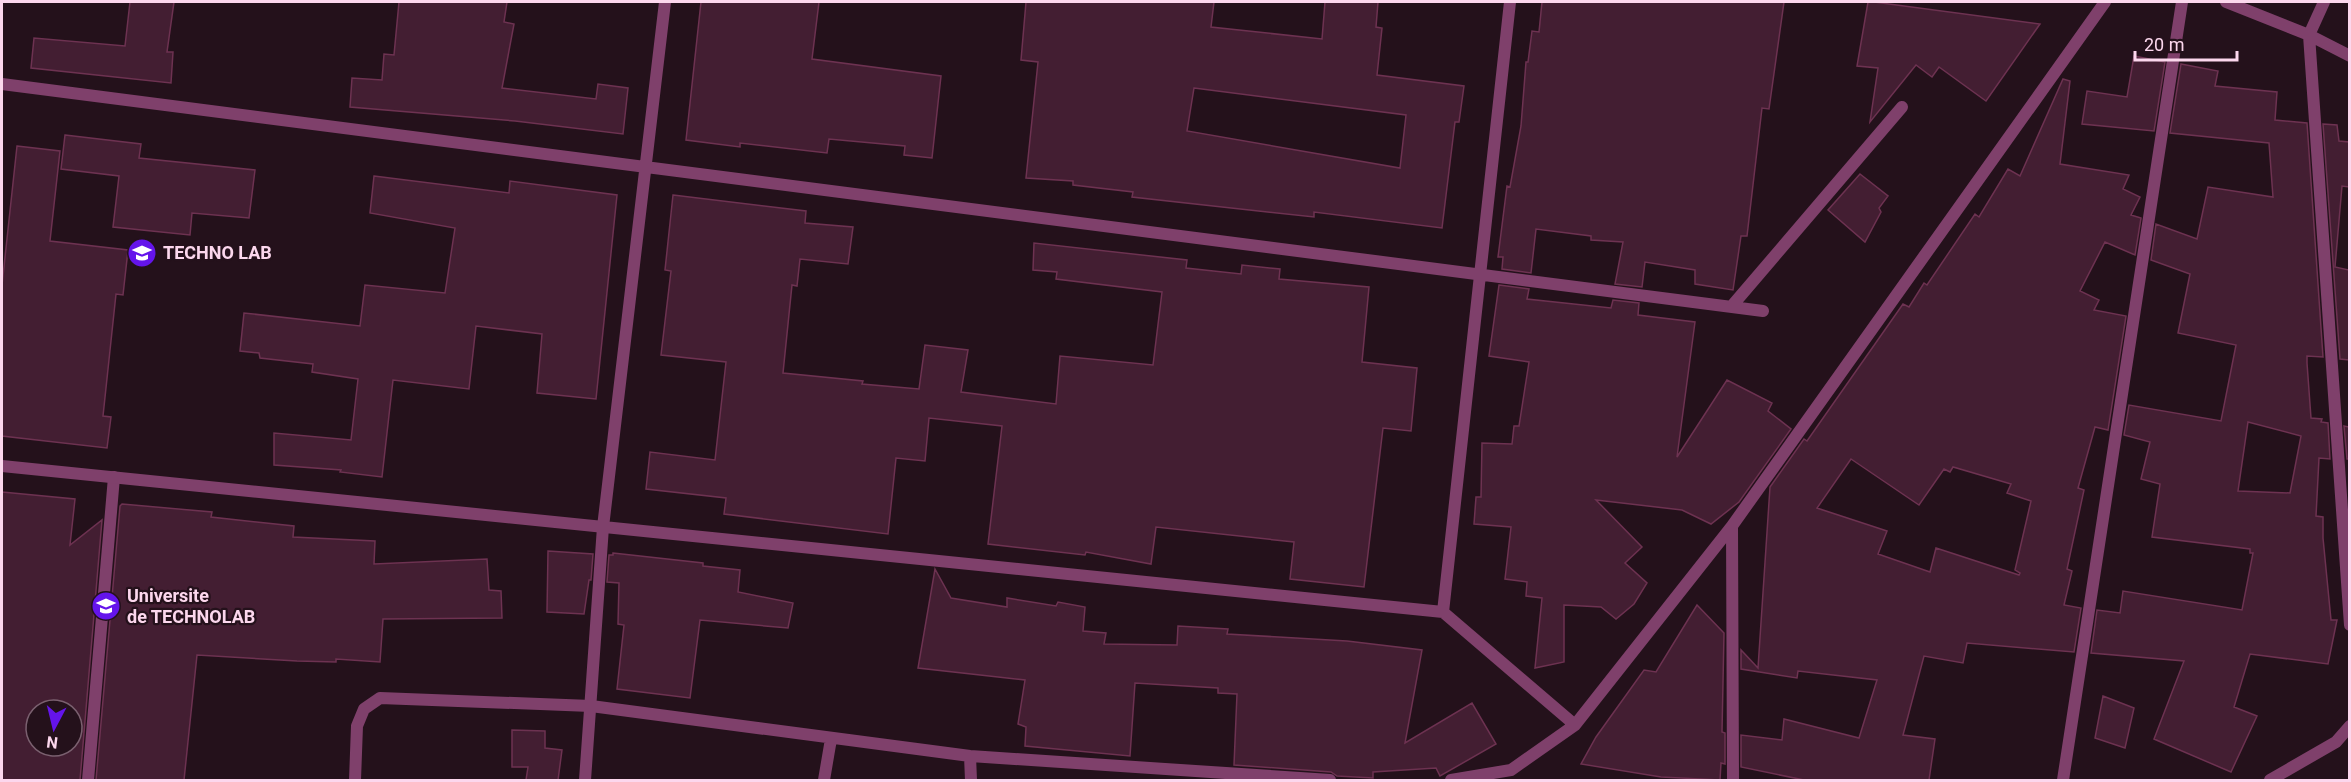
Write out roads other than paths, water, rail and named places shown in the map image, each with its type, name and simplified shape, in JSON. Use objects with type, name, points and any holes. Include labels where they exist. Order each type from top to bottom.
[{"type":"street","points":[[585,780],[603,527],[665,2]]},
{"type":"street","points":[[1443,612],[1510,2]]},
{"type":"street","points":[[1451,780],[1511,770],[1575,725],[1732,526],[2105,2]]},
{"type":"street","points":[[2062,780],[2182,2]]},
{"type":"street","points":[[2226,2],[2309,35],[2349,56]]},
{"type":"street","points":[[2324,2],[2309,35],[2349,625]]},
{"type":"street","points":[[2,84],[1763,311]]},
{"type":"street","points":[[1731,308],[1902,107]]},
{"type":"street","points":[[2,466],[1443,612],[1575,725]]},
{"type":"street","points":[[88,780],[114,477]]},
{"type":"street","points":[[1732,526],[1732,780]]},
{"type":"street","points":[[355,780],[357,726],[364,709],[380,698],[591,706],[970,756],[1278,779],[1330,780]]},
{"type":"street","points":[[2270,780],[2336,742],[2349,726]]},
{"type":"street","points":[[824,780],[831,739]]},
{"type":"street","points":[[970,756],[971,780]]},
{"type":"place","name":"TECHNO LAB","points":[[142,253]]},
{"type":"place","name":"Universite de TECHNOLAB","points":[[106,606]]}]
